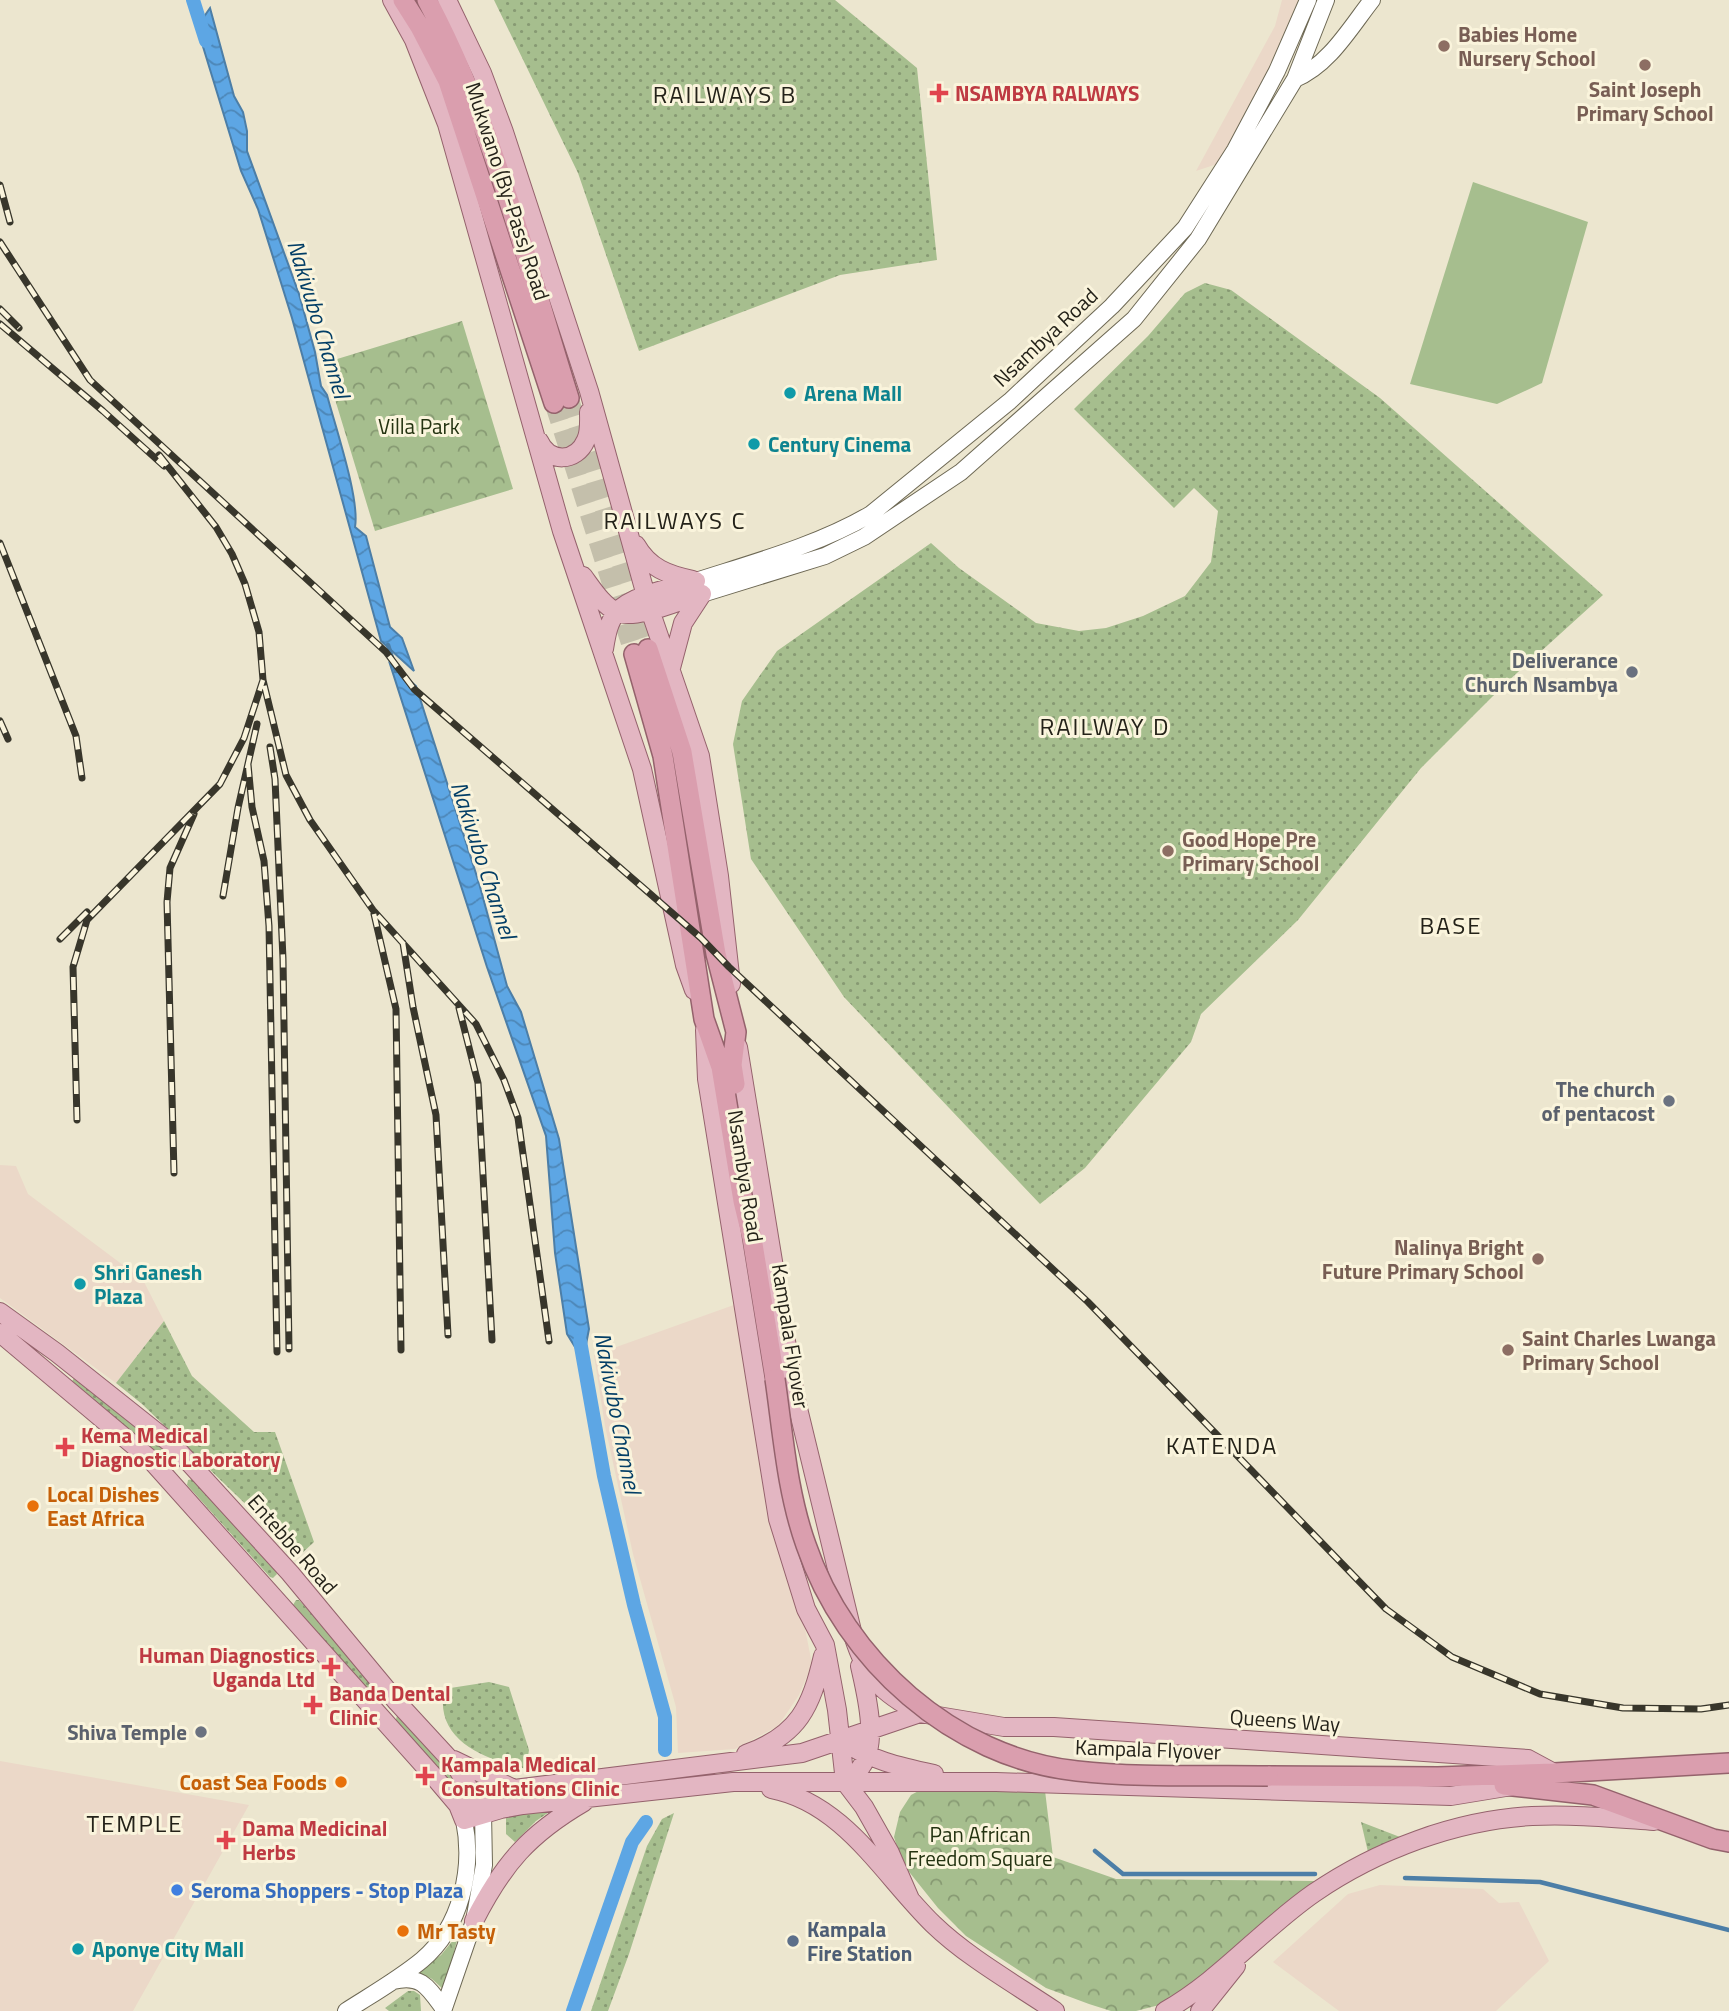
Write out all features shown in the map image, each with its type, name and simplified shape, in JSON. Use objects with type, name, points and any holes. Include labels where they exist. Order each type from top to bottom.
[{"type":"highway","name":"Mukwano (By-Pass) Road","points":[[403,0],[448,81],[562,400],[488,138],[444,32],[427,0]]},
{"type":"highway","points":[[641,651],[682,752],[716,954],[736,1032],[732,1065],[750,1199],[752,1238],[743,1201],[721,1067],[704,1019],[663,756],[641,651]]},
{"type":"highway","name":"Kampala Flyover","points":[[752,1238],[795,1509],[818,1577],[835,1611],[862,1647],[887,1676],[919,1704],[956,1729],[993,1748],[1034,1762],[1076,1771],[1438,1777]]},
{"type":"highway","name":"Queens Way","points":[[1554,1773],[1729,1763]]},
{"type":"highway","points":[[1438,1777],[1554,1773]]},
{"type":"highway","points":[[1438,1777],[1593,1795],[1729,1842]]},
{"type":"main road","points":[[392,0],[414,40],[447,124],[531,425],[542,448],[552,457],[565,458],[579,451],[587,439],[589,391]]},
{"type":"main road","name":"Nsambya Road","points":[[447,0],[482,73],[504,132],[589,391],[648,603],[700,756],[719,876],[736,1032],[795,1396],[855,1639],[861,1658],[876,1684],[899,1702],[920,1713]]},
{"type":"main road","name":"Nsambya Road","points":[[699,587],[849,527],[872,514],[1010,401],[1112,306],[1197,212],[1236,150],[1277,71],[1308,0]]},
{"type":"main road","name":"Nsambya Road","points":[[699,587],[835,551],[864,537],[961,472],[1134,319],[1198,239],[1295,79],[1326,0]]},
{"type":"main road","points":[[1295,79],[1326,59],[1372,0]]},
{"type":"main road","name":"Nsambya Road","points":[[531,425],[572,562],[642,769],[685,965],[704,1019],[707,1079],[778,1519],[806,1609],[825,1645],[845,1782],[864,1807],[890,1853],[910,1899]]},
{"type":"main road","points":[[627,530],[642,555],[655,568],[699,587]]},
{"type":"main road","points":[[572,562],[599,597],[617,612]]},
{"type":"main road","points":[[604,653],[607,631],[617,612],[626,605],[648,603],[699,587]]},
{"type":"main road","points":[[671,668],[684,623],[699,587]]},
{"type":"main road","name":"Entebbe Road","points":[[0,1312],[117,1398],[174,1446],[290,1573],[397,1702],[447,1755],[480,1806]]},
{"type":"main road","points":[[0,1333],[150,1459],[273,1594],[461,1813],[466,1880],[454,1918],[424,1959],[346,2011]]},
{"type":"main road","points":[[169,1480],[189,1462]]},
{"type":"main road","points":[[273,1594],[290,1573]]},
{"type":"main road","points":[[845,1782],[861,1767],[869,1746],[868,1708],[855,1639]]},
{"type":"main road","points":[[461,1813],[514,1789],[720,1763],[770,1744],[787,1732],[812,1698],[825,1645]]},
{"type":"main road","name":"Queens Way","points":[[720,1763],[802,1753],[920,1713],[1004,1727],[1095,1730],[1528,1759],[1554,1773]]},
{"type":"main road","points":[[840,1740],[866,1755],[908,1769],[969,1782]]},
{"type":"main road","points":[[447,1755],[514,1789]]},
{"type":"main road","points":[[480,1806],[590,1799],[733,1782],[969,1782],[1451,1796],[1511,1786]]},
{"type":"main road","points":[[733,1782],[789,1793],[820,1808],[863,1845],[934,1926],[1055,2011]]},
{"type":"main road","points":[[443,2010],[474,1921],[490,1890],[519,1851],[545,1826],[590,1799]]},
{"type":"main road","points":[[474,1921],[484,1865],[480,1806]]},
{"type":"main road","points":[[1165,2011],[1192,1995],[1314,1893],[1395,1850],[1442,1833],[1487,1822],[1530,1816],[1580,1815],[1669,1822]]},
{"type":"main road","points":[[1200,2011],[1253,1943]]},
{"type":"main road","points":[[389,1982],[408,1977],[419,1981],[428,1987],[443,2010]]},
{"type":"shaded area","points":[[1282,0],[1299,0],[1288,35],[1220,163],[1196,171],[1275,26]]},
{"type":"shaded area","points":[[0,1165],[16,1166],[28,1194],[143,1280],[164,1321],[116,1383],[0,1298]]},
{"type":"shaded area","points":[[745,1301],[775,1477],[812,1664],[799,1695],[778,1726],[735,1749],[678,1753],[676,1707],[633,1554],[605,1426],[594,1355]]},
{"type":"shaded area","points":[[0,1761],[249,1805],[133,2011],[0,2011]]},
{"type":"shaded area","points":[[1380,1885],[1483,1889],[1499,1903],[1519,1902],[1549,1961],[1496,2011],[1339,2011],[1273,1962],[1348,1894]]},
{"type":"green space","points":[[494,0],[835,0],[917,68],[937,260],[840,275],[639,351],[578,173]]},
{"type":"green space","points":[[1473,182],[1588,222],[1542,383],[1497,404],[1410,384]]},
{"type":"green space","points":[[1205,283],[1231,290],[1380,398],[1603,595],[1506,683],[1421,768],[1298,920],[1201,1014],[1191,1042],[1085,1168],[1040,1204],[844,997],[751,859],[733,744],[742,701],[777,651],[931,543],[959,568],[1036,623],[1079,631],[1106,628],[1143,616],[1185,596],[1211,562],[1218,511],[1194,488],[1174,508],[1074,409],[1148,336],[1185,293]]},
{"type":"green space","name":"Villa Park","points":[[462,321],[513,489],[375,531],[324,363]]},
{"type":"green space","points":[[164,1321],[192,1376],[254,1432],[275,1432],[314,1542],[299,1556],[142,1404],[116,1383]]},
{"type":"green space","points":[[74,1378],[78,1378],[170,1455],[172,1460],[169,1464],[164,1464],[71,1383]]},
{"type":"green space","points":[[193,1479],[274,1568],[277,1574],[273,1578],[187,1485],[188,1480]]},
{"type":"green space","points":[[296,1600],[299,1600],[383,1694],[376,1700],[294,1608]]},
{"type":"green space","points":[[489,1682],[509,1687],[529,1750],[526,1769],[495,1760],[466,1745],[455,1735],[447,1722],[443,1707],[444,1689]]},
{"type":"green space","points":[[397,1716],[400,1716],[452,1774],[460,1787],[447,1780],[395,1722]]},
{"type":"green space","name":"Pan African Freedom Square","points":[[1000,1773],[1043,1774],[1053,1857],[1116,1879],[1315,1881],[1246,1936],[1203,1976],[1163,2004],[1136,2011],[1111,2011],[1089,2004],[1046,1988],[966,1936],[938,1908],[902,1863],[894,1837],[900,1812],[911,1795],[941,1779]]},
{"type":"green space","points":[[555,1808],[536,1821],[515,1842],[506,1834],[506,1814]]},
{"type":"green space","points":[[674,1813],[608,2011],[591,2011],[647,1846],[662,1819]]},
{"type":"green space","points":[[1361,1822],[1400,1837],[1368,1852]]},
{"type":"green space","points":[[459,1933],[444,1990],[432,1979],[418,1972],[441,1955]]},
{"type":"green space","points":[[408,1991],[420,1995],[421,2011],[389,2011],[385,2008]]},
{"type":"water","points":[[210,8],[234,96],[243,112],[247,151],[299,294],[321,386],[327,395],[341,443],[354,499],[355,527],[366,536],[390,627],[402,638],[414,671],[381,641],[292,318],[258,209],[241,171],[197,27]]},
{"type":"water","points":[[390,664],[416,686],[479,883],[507,986],[521,1012],[559,1139],[589,1329],[583,1360],[567,1334],[555,1253],[546,1136],[487,967]]},
{"type":"waterway","name":"Nakivubo Channel","points":[[193,0],[206,41]]},
{"type":"waterway","name":"Nakivubo Channel","points":[[388,645],[396,671]]},
{"type":"waterway","name":"Nakivubo Channel","points":[[580,1341],[604,1476],[634,1605],[665,1717],[665,1750]]},
{"type":"waterway","name":"Nakivubo Channel","points":[[573,2011],[632,1842],[646,1822]]},
{"type":"waterway","points":[[1095,1851],[1123,1874],[1315,1874]]},
{"type":"waterway","points":[[1405,1878],[1540,1882],[1729,1930]]},
{"type":"tunnel","points":[[569,398],[648,649]]},
{"type":"tunnel","points":[[554,403],[634,654]]},
{"type":"railway","points":[[0,185],[10,222]]},
{"type":"railway","points":[[0,242],[90,380],[386,652],[414,689],[701,938],[1088,1302],[1386,1609],[1452,1657],[1540,1694],[1623,1708],[1701,1709],[1729,1705]]},
{"type":"railway","points":[[0,309],[19,328]]},
{"type":"railway","points":[[0,324],[164,466]]},
{"type":"railway","points":[[159,455],[216,527],[245,584],[259,632],[263,680],[286,775],[310,820],[373,910],[476,1024],[504,1080],[518,1118],[549,1341]]},
{"type":"railway","points":[[0,543],[76,736],[82,778]]},
{"type":"railway","points":[[77,1120],[73,967],[87,920],[220,784],[244,738],[263,680]]},
{"type":"railway","points":[[0,721],[8,739]]},
{"type":"railway","points":[[223,896],[238,808],[257,724]]},
{"type":"railway","points":[[270,747],[275,779],[283,959],[289,1349]]},
{"type":"railway","points":[[248,764],[252,807],[264,861],[269,926],[277,1352]]},
{"type":"railway","points":[[174,1173],[167,902],[170,868],[194,814]]},
{"type":"railway","points":[[60,939],[87,912]]},
{"type":"railway","points":[[374,914],[396,1009],[401,1350]]},
{"type":"railway","points":[[403,943],[413,1007],[436,1115],[448,1335]]},
{"type":"railway","points":[[459,1008],[478,1083],[492,1340]]},
{"type":"place","name":"Babies Home Nursery School","points":[[1444,46]]},
{"type":"place","name":"Saint Joseph Primary School","points":[[1645,65]]},
{"type":"place","name":"NSAMBYA RALWAYS","points":[[939,93]]},
{"type":"place","name":"Arena Mall","points":[[790,393]]},
{"type":"place","name":"Century Cinema","points":[[754,444]]},
{"type":"place","name":"Deliverance Church Nsambya","points":[[1632,672]]},
{"type":"place","name":"Good Hope Pre Primary School","points":[[1168,851]]},
{"type":"place","name":"The church of pentacost","points":[[1669,1101]]},
{"type":"place","name":"Nalinya Bright Future Primary School","points":[[1538,1259]]},
{"type":"place","name":"Shri Ganesh Plaza","points":[[80,1284]]},
{"type":"place","name":"Saint Charles Lwanga Primary School","points":[[1508,1350]]},
{"type":"place","name":"Kema Medical Diagnostic Laboratory","points":[[65,1447]]},
{"type":"place","name":"Local Dishes East Africa","points":[[33,1506]]},
{"type":"place","name":"Human Diagnostics Uganda Ltd","points":[[331,1667]]},
{"type":"place","name":"Banda Dental Clinic","points":[[313,1705]]},
{"type":"place","name":"Shiva Temple","points":[[201,1732]]},
{"type":"place","name":"Kampala Medical Consultations Clinic","points":[[425,1776]]},
{"type":"place","name":"Coast Sea Foods","points":[[341,1782]]},
{"type":"place","name":"Dama Medicinal Herbs","points":[[226,1840]]},
{"type":"place","name":"Seroma Shoppers - Stop Plaza","points":[[177,1890]]},
{"type":"place","name":"Mr Tasty","points":[[403,1931]]},
{"type":"place","name":"Kampala Fire Station","points":[[793,1941]]},
{"type":"place","name":"Aponye City Mall","points":[[78,1949]]},
{"type":"district","name":"RAILWAYS B","points":[[725,94]]},
{"type":"district","name":"RAILWAYS C","points":[[675,520]]},
{"type":"district","name":"RAILWAY D","points":[[1105,726]]},
{"type":"district","name":"BASE","points":[[1451,925]]},
{"type":"district","name":"KATENDA","points":[[1222,1445]]},
{"type":"district","name":"TEMPLE","points":[[135,1823]]}]
